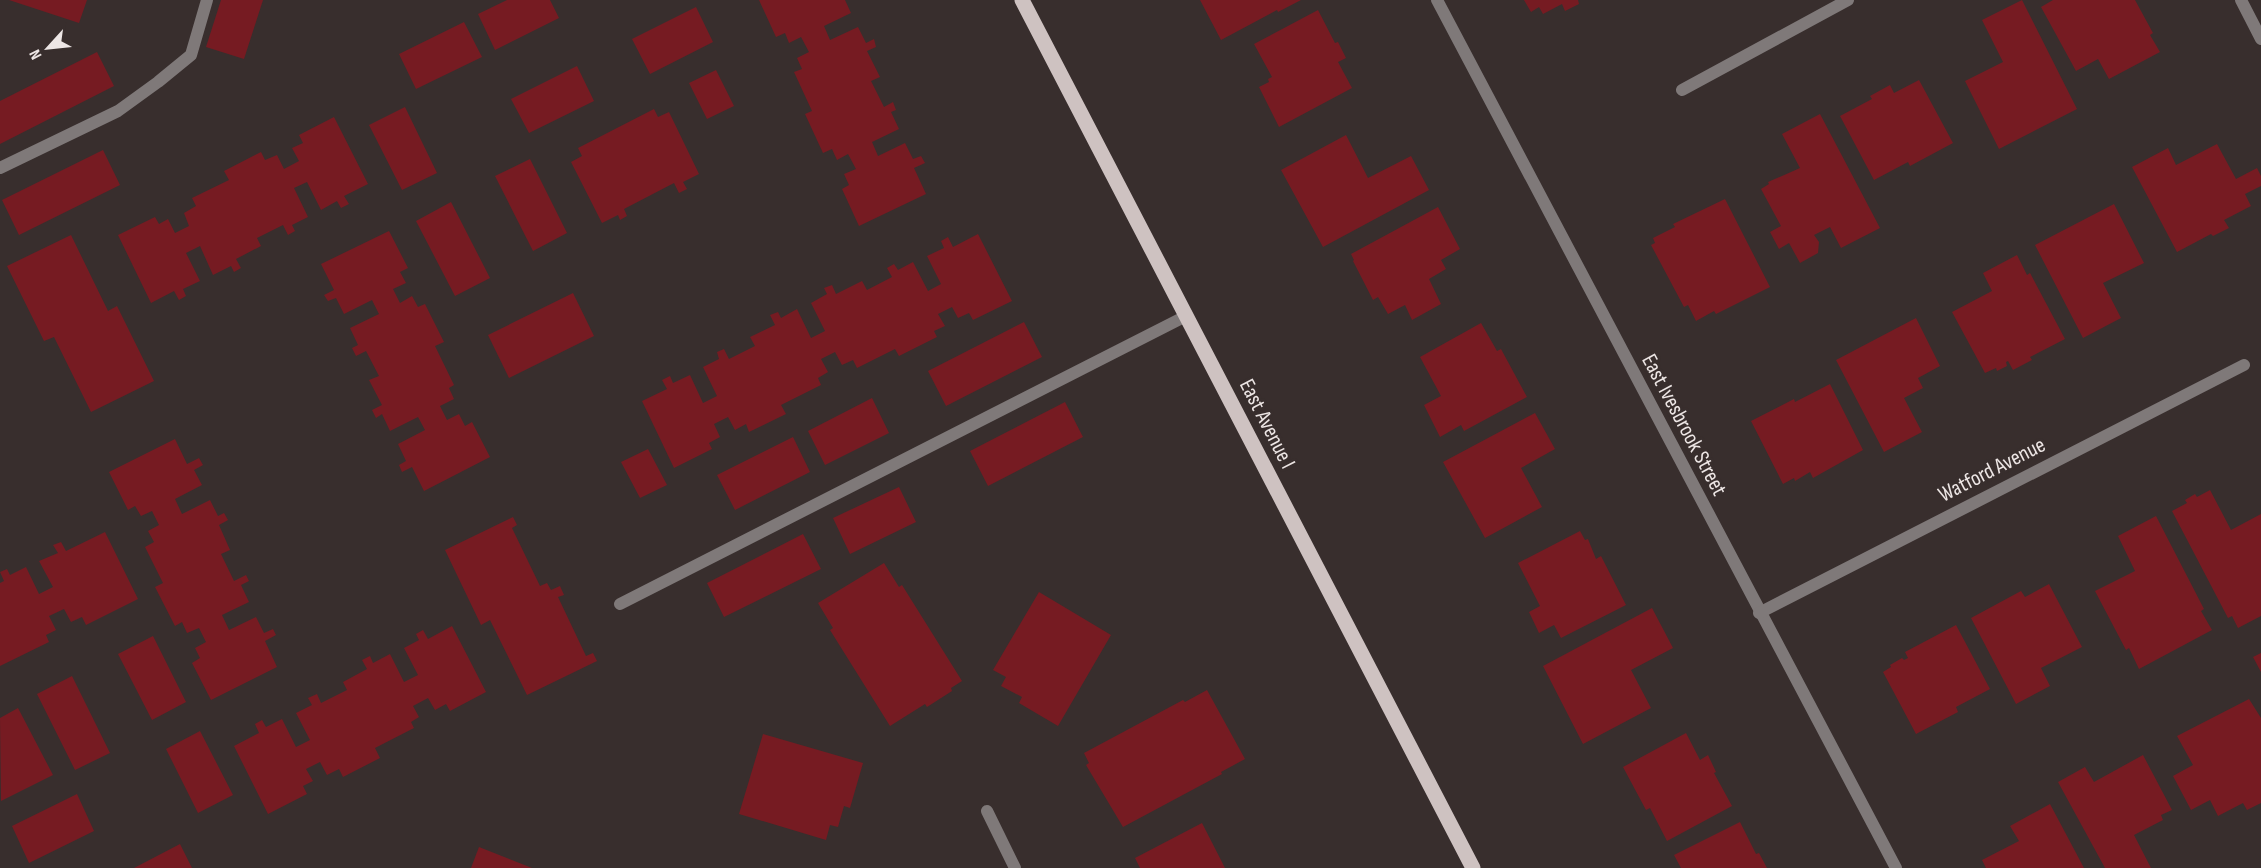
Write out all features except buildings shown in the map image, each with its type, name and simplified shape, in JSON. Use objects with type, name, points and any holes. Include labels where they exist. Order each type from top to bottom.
[{"type":"main road","name":"East Avenue I","points":[[1022,0],[1473,868]]},
{"type":"street","points":[[0,168],[118,111],[158,82],[191,55],[207,0]]},
{"type":"street","name":"East Ivesbrook Street","points":[[1437,0],[1759,613],[1896,868]]},
{"type":"street","points":[[1682,90],[1848,0]]},
{"type":"street","points":[[2241,0],[2261,39]]},
{"type":"street","points":[[620,604],[1186,316]]},
{"type":"street","name":"Watford Avenue","points":[[1759,613],[2244,365]]},
{"type":"street","points":[[987,812],[1015,868]]}]
